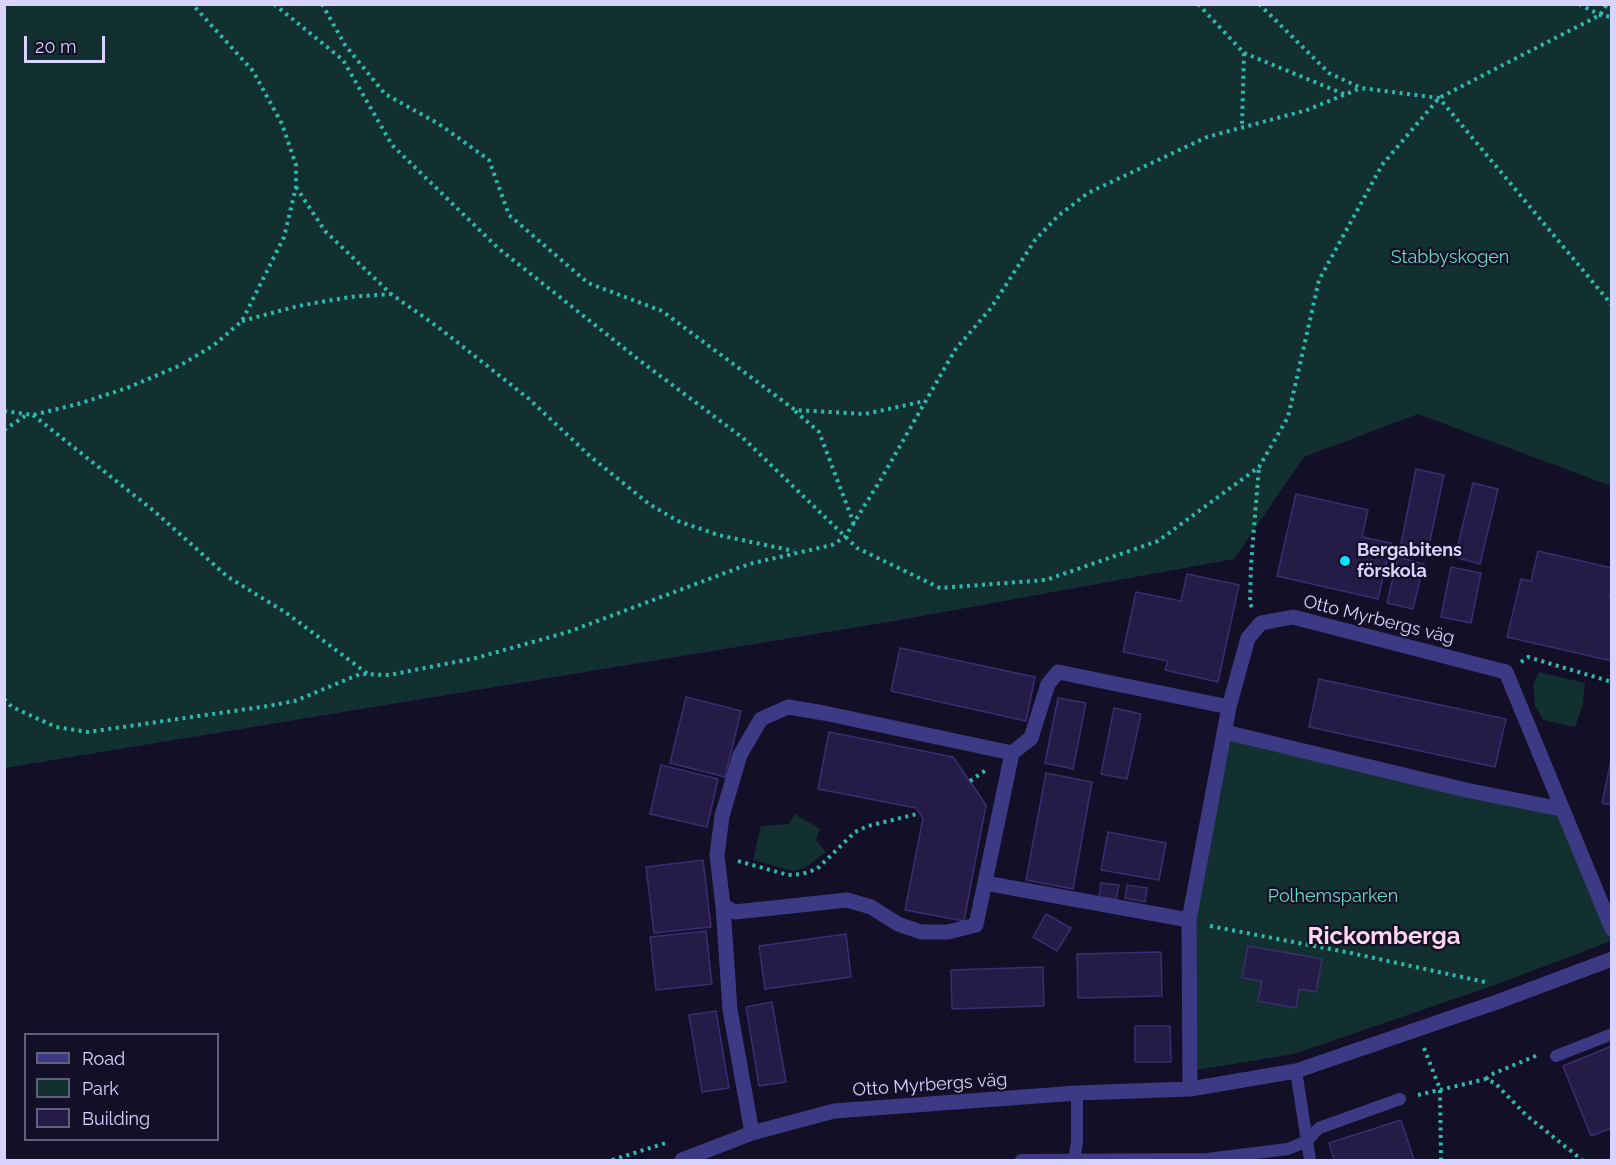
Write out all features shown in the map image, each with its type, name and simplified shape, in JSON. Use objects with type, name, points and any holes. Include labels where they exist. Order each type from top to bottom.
[{"type":"street","name":"Otto Myrbergs väg","points":[[1261,623],[1293,617],[1506,672]]},
{"type":"street","points":[[1190,1089],[1190,920],[1229,707],[1248,638],[1261,623]]},
{"type":"street","points":[[723,906],[735,912],[847,900],[871,907],[898,924],[921,932],[948,932],[976,925],[1012,753],[1031,738],[1048,684],[1058,672],[1229,707]]},
{"type":"street","points":[[1506,672],[1611,929]]},
{"type":"street","points":[[752,1133],[730,1010],[717,855],[722,816],[740,755],[761,719],[788,707],[1012,753]]},
{"type":"street","points":[[1225,732],[1466,790],[1561,809]]},
{"type":"street","points":[[985,883],[1190,920]]},
{"type":"street","name":"Otto Myrbergs väg","points":[[682,1161],[752,1133],[834,1111],[1077,1093],[1190,1089],[1296,1071],[1416,1031],[1611,959]]},
{"type":"lane","points":[[1556,1056],[1611,1034]]},
{"type":"lane","points":[[1296,1071],[1310,1161]]},
{"type":"lane","points":[[1074,1160],[1077,1142],[1077,1093]]},
{"type":"lane","points":[[1020,1161],[1204,1160],[1288,1149],[1307,1141],[1319,1128],[1400,1100]]},
{"type":"path","points":[[4,411],[30,414],[78,404],[127,388],[181,365],[214,345],[242,321],[284,237],[296,187],[296,165],[282,124],[253,71],[192,4]]},
{"type":"path","points":[[274,4],[343,60],[392,145],[498,248],[639,360],[743,438],[857,548],[940,588],[1046,580],[1158,541],[1259,467],[1288,417],[1319,280],[1382,165],[1439,98],[1600,15],[1607,4]]},
{"type":"path","points":[[322,4],[345,45],[385,94],[439,124],[489,160],[509,215],[588,283],[662,310],[795,410],[819,432],[854,524]]},
{"type":"path","points":[[1198,4],[1244,53],[1345,95]]},
{"type":"path","points":[[1259,4],[1329,73],[1361,88],[1439,98],[1611,304]]},
{"type":"path","points":[[1579,4],[1600,15],[1611,17]]},
{"type":"path","points":[[1242,126],[1244,53]]},
{"type":"path","points":[[4,699],[12,707],[56,727],[88,732],[268,706],[295,700],[360,674],[389,675],[476,658],[556,636],[748,564],[832,545],[845,537],[854,524],[955,350],[991,308],[1035,240],[1058,216],[1088,193],[1207,137],[1307,110],[1361,88]]},
{"type":"path","points":[[296,187],[325,231],[391,294],[438,327],[521,393],[591,457],[649,504],[678,521],[718,535],[797,552]]},
{"type":"path","points":[[242,321],[298,306],[350,297],[391,294]]},
{"type":"path","points":[[795,410],[865,414],[926,401]]},
{"type":"path","points":[[4,430],[30,414]]},
{"type":"path","points":[[30,414],[154,511],[228,577],[285,612],[368,674]]},
{"type":"path","points":[[1259,467],[1250,603],[1261,623]]},
{"type":"path","points":[[1506,672],[1528,657],[1611,682]]},
{"type":"path","points":[[717,855],[789,875],[802,874],[817,869],[855,832],[868,826],[917,814]]},
{"type":"path","points":[[1190,920],[1220,929],[1351,953],[1495,985]]},
{"type":"path","points":[[1416,1031],[1431,1062],[1440,1089],[1441,1161]]},
{"type":"path","points":[[1400,1100],[1486,1079],[1490,1075],[1546,1052],[1556,1056]]},
{"type":"path","points":[[1486,1079],[1495,1083],[1527,1115],[1582,1161]]},
{"type":"path","points":[[612,1161],[672,1141]]},
{"type":"green space","name":"Stabbyskogen","points":[[5,4],[1611,5],[1611,486],[1418,414],[1304,457],[1234,559],[900,620],[5,768]]},
{"type":"green space","points":[[1539,672],[1585,683],[1583,704],[1575,727],[1543,720],[1535,705],[1533,684]]},
{"type":"green space","name":"Polhemsparken","points":[[1225,732],[1561,809],[1611,929],[1611,941],[1495,985],[1294,1054],[1190,1071],[1189,920]]},
{"type":"green space","points":[[795,814],[820,829],[816,840],[826,852],[805,868],[793,871],[753,860],[761,826],[789,824]]},
{"type":"building","points":[[1416,469],[1444,475],[1428,550],[1401,544]]},
{"type":"building","points":[[1473,483],[1498,489],[1480,564],[1455,557]]},
{"type":"building","points":[[1296,494],[1368,510],[1362,537],[1391,543],[1378,599],[1277,576]]},
{"type":"building","points":[[1538,551],[1612,568],[1612,588],[1609,598],[1612,599],[1612,661],[1507,637],[1521,579],[1531,581]]},
{"type":"building","points":[[1398,557],[1424,564],[1413,609],[1387,603]]},
{"type":"building","points":[[1451,567],[1481,573],[1471,623],[1441,617]]},
{"type":"building","points":[[1187,574],[1239,585],[1218,682],[1165,670],[1168,661],[1123,652],[1136,592],[1181,601]]},
{"type":"building","points":[[900,648],[1035,677],[1026,721],[891,691]]},
{"type":"building","points":[[1319,679],[1506,719],[1495,767],[1309,727]]},
{"type":"building","points":[[686,697],[741,711],[725,777],[670,763]]},
{"type":"building","points":[[1058,698],[1086,703],[1073,769],[1045,763]]},
{"type":"building","points":[[1114,708],[1141,714],[1127,779],[1101,774]]},
{"type":"building","points":[[829,732],[953,757],[986,805],[964,921],[905,910],[923,818],[916,808],[818,789]]},
{"type":"building","points":[[1612,756],[1612,805],[1602,803]]},
{"type":"building","points":[[661,765],[718,779],[707,827],[650,814]]},
{"type":"building","points":[[1046,773],[1092,782],[1073,889],[1026,880]]},
{"type":"building","points":[[1108,832],[1166,843],[1159,880],[1101,870]]},
{"type":"building","points":[[703,860],[711,927],[654,933],[646,867]]},
{"type":"building","points":[[1101,883],[1119,885],[1116,900],[1099,898]]},
{"type":"building","points":[[1127,885],[1147,888],[1145,902],[1125,898]]},
{"type":"building","points":[[1046,914],[1071,928],[1057,951],[1033,937]]},
{"type":"building","points":[[706,931],[712,984],[656,990],[650,937]]},
{"type":"building","points":[[846,934],[851,977],[765,989],[759,946]]},
{"type":"building","points":[[1248,946],[1322,959],[1316,992],[1299,989],[1296,1008],[1258,1001],[1262,981],[1242,978]]},
{"type":"building","points":[[1161,952],[1162,996],[1078,998],[1077,954]]},
{"type":"building","points":[[1043,967],[1044,1006],[952,1009],[951,970]]},
{"type":"building","points":[[772,1002],[786,1082],[759,1086],[746,1007]]},
{"type":"building","points":[[716,1011],[729,1088],[702,1092],[689,1015]]},
{"type":"building","points":[[1135,1026],[1170,1026],[1171,1062],[1135,1062]]},
{"type":"building","points":[[1612,1046],[1612,1128],[1591,1136],[1563,1066]]},
{"type":"building","points":[[1401,1120],[1414,1160],[1334,1160],[1329,1143]]},
{"type":"place","name":"Bergabitens förskola","points":[[1345,561]]},
{"type":"district","name":"Rickomberga","points":[[1384,937]]}]
